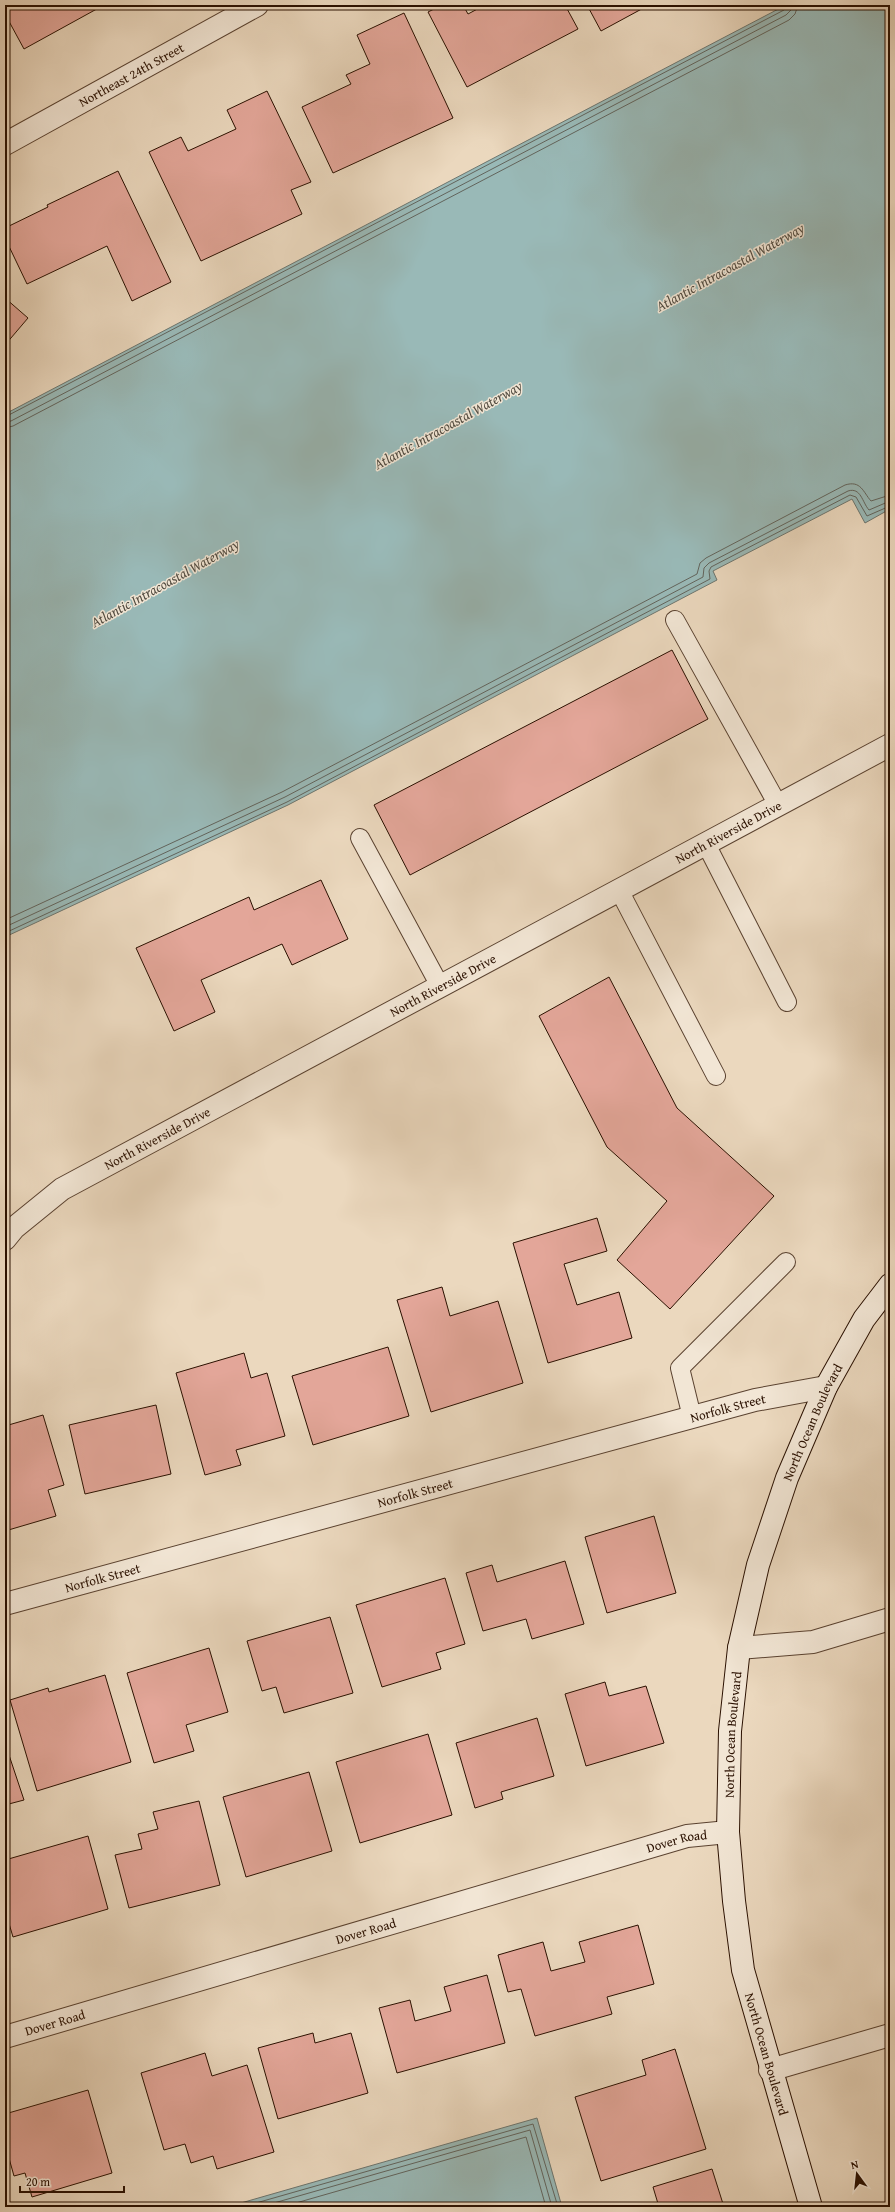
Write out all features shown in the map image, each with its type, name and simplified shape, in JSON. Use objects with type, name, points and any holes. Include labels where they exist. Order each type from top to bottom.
[{"type":"street","name":"Northeast 24th Street","points":[[5,144],[257,5]]},
{"type":"street","name":"North Riverside Drive","points":[[5,1240],[14,1228],[62,1189],[890,745]]},
{"type":"street","name":"North Ocean Boulevard","points":[[810,2207],[770,2070],[744,1970],[734,1901],[728,1832],[730,1731],[739,1648],[758,1565],[787,1478],[826,1387],[864,1319],[890,1285]]},
{"type":"street","name":"Norfolk Street","points":[[5,1604],[755,1400],[826,1387]]},
{"type":"street","points":[[739,1648],[813,1642],[890,1620]]},
{"type":"street","name":"Dover Road","points":[[5,2037],[687,1836],[728,1832]]},
{"type":"street","points":[[770,2070],[890,2035]]},
{"type":"lane","points":[[675,620],[778,805]]},
{"type":"lane","points":[[360,838],[440,986]]},
{"type":"lane","points":[[706,844],[787,1002]]},
{"type":"lane","points":[[619,890],[716,1076]]},
{"type":"lane","points":[[692,1417],[680,1368],[786,1262]]},
{"type":"water","name":"Atlantic Intracoastal Waterway","points":[[786,5],[890,5],[890,509],[865,523],[852,499],[713,571],[717,580],[288,805],[5,937],[5,414]]},
{"type":"water","points":[[537,2118],[562,2207],[227,2207]]},
{"type":"building","points":[[5,5],[104,5],[24,49],[5,14]]},
{"type":"building","points":[[442,5],[463,5],[468,14],[485,5],[565,5],[578,29],[467,87],[428,12]]},
{"type":"building","points":[[587,5],[649,5],[601,31]]},
{"type":"building","points":[[404,13],[453,118],[333,173],[302,107],[351,84],[346,75],[370,64],[357,35]]},
{"type":"building","points":[[267,91],[311,182],[291,190],[302,214],[201,261],[149,152],[181,137],[188,151],[236,129],[227,110]]},
{"type":"building","points":[[118,171],[171,282],[132,301],[107,246],[27,284],[5,238],[5,228],[48,207],[47,205]]},
{"type":"building","points":[[5,298],[28,318],[5,345]]},
{"type":"building","points":[[672,650],[708,719],[410,875],[374,805]]},
{"type":"building","points":[[321,880],[348,939],[292,965],[282,944],[201,980],[215,1012],[174,1031],[136,948],[249,897],[254,910]]},
{"type":"building","points":[[609,977],[677,1108],[774,1196],[670,1309],[617,1260],[667,1201],[607,1147],[539,1016]]},
{"type":"building","points":[[597,1218],[607,1251],[564,1264],[577,1305],[619,1292],[632,1338],[548,1363],[513,1243]]},
{"type":"building","points":[[442,1287],[450,1316],[498,1301],[523,1383],[431,1412],[397,1300]]},
{"type":"building","points":[[388,1347],[409,1416],[313,1445],[292,1376]]},
{"type":"building","points":[[244,1353],[251,1378],[267,1373],[285,1436],[236,1450],[241,1465],[205,1475],[176,1373]]},
{"type":"building","points":[[156,1405],[171,1474],[85,1494],[69,1425]]},
{"type":"building","points":[[43,1415],[64,1485],[48,1490],[56,1516],[5,1531],[5,1426]]},
{"type":"building","points":[[654,1516],[676,1593],[607,1613],[585,1537]]},
{"type":"building","points":[[565,1561],[584,1624],[532,1639],[526,1619],[483,1631],[466,1573],[492,1565],[497,1582]]},
{"type":"building","points":[[445,1578],[465,1644],[436,1653],[441,1669],[382,1687],[356,1605]]},
{"type":"building","points":[[330,1617],[353,1693],[284,1713],[276,1687],[262,1691],[247,1641]]},
{"type":"building","points":[[209,1648],[228,1712],[186,1725],[194,1751],[154,1763],[127,1673]]},
{"type":"building","points":[[105,1675],[131,1762],[37,1791],[10,1700],[48,1688],[49,1692]]},
{"type":"building","points":[[605,1682],[609,1696],[646,1686],[664,1743],[586,1766],[565,1694]]},
{"type":"building","points":[[537,1718],[554,1776],[501,1792],[503,1799],[475,1808],[456,1743]]},
{"type":"building","points":[[428,1734],[452,1815],[360,1843],[336,1762]]},
{"type":"building","points":[[5,1743],[24,1800],[5,1805]]},
{"type":"building","points":[[309,1772],[332,1851],[246,1877],[223,1797]]},
{"type":"building","points":[[199,1801],[220,1885],[129,1908],[115,1855],[142,1849],[138,1834],[158,1829],[153,1812]]},
{"type":"building","points":[[88,1836],[108,1909],[13,1937],[5,1910],[5,1860]]},
{"type":"building","points":[[638,1925],[654,1984],[607,1997],[612,2014],[535,2036],[521,1989],[508,1992],[498,1955],[543,1942],[551,1971],[585,1962],[579,1942]]},
{"type":"building","points":[[487,1975],[505,2043],[397,2073],[379,2008],[410,2000],[415,2021],[451,2011],[444,1987]]},
{"type":"building","points":[[313,2033],[315,2043],[351,2033],[368,2093],[278,2119],[258,2048]]},
{"type":"building","points":[[675,2049],[706,2149],[601,2181],[575,2097],[646,2075],[642,2060]]},
{"type":"building","points":[[205,2053],[212,2076],[247,2065],[274,2152],[217,2169],[213,2156],[191,2163],[185,2144],[164,2150],[141,2073]]},
{"type":"building","points":[[88,2090],[112,2173],[32,2197],[25,2173],[14,2176],[5,2144],[5,2114]]},
{"type":"building","points":[[712,2169],[724,2207],[659,2207],[653,2187]]}]
